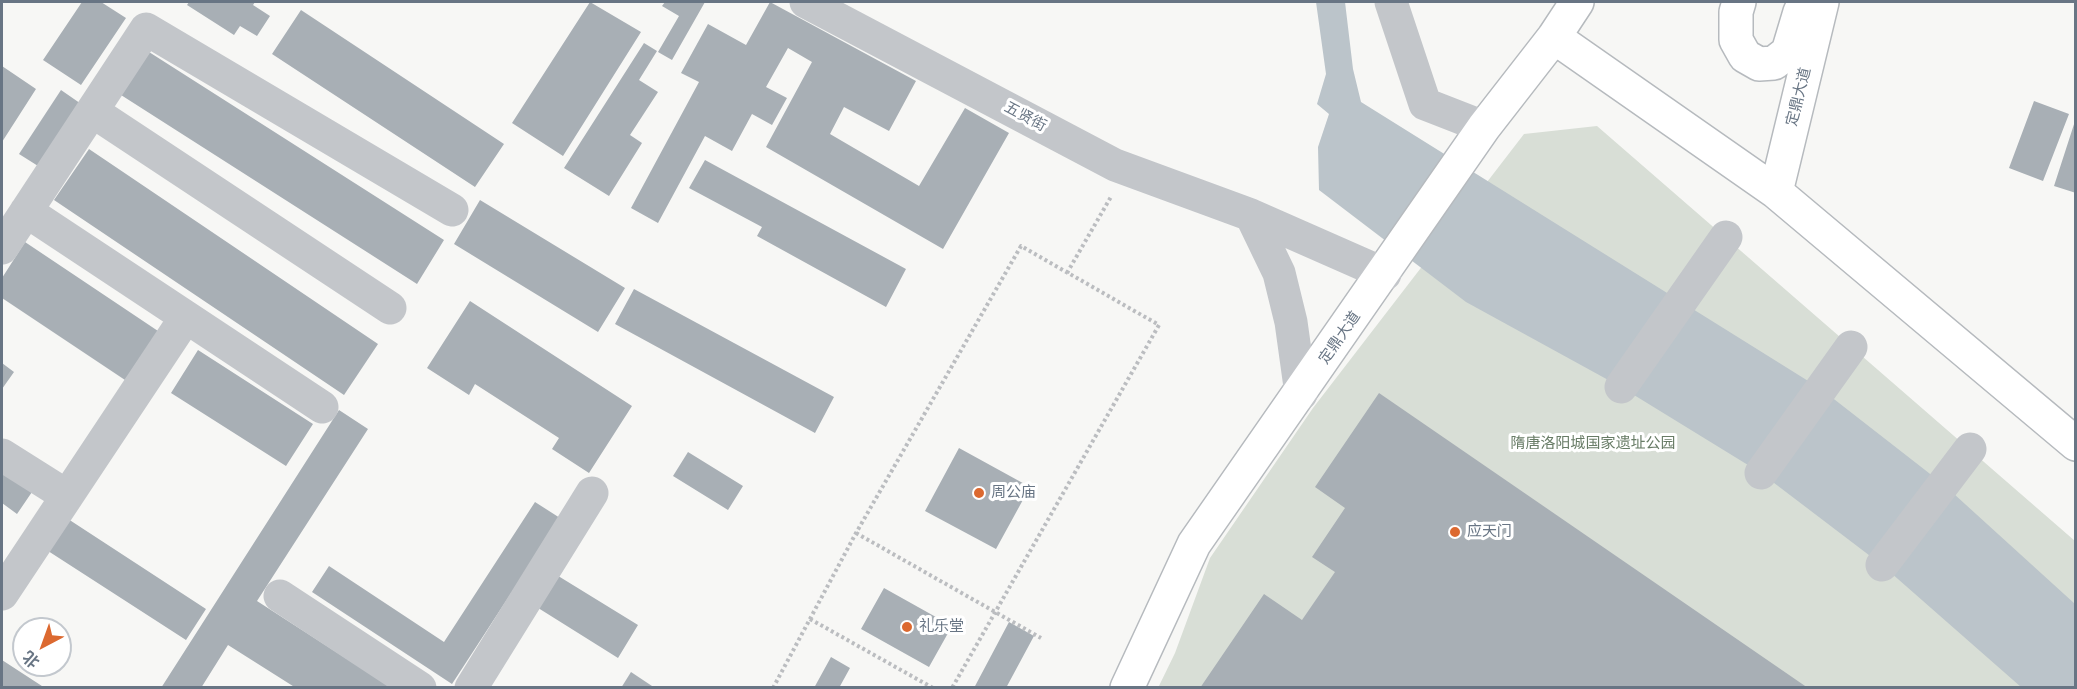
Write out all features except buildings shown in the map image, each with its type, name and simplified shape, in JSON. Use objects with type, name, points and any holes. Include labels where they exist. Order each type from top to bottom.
[{"type":"main road","name":"定鼎大道","points":[[1127,687],[1194,544],[1390,267],[1484,127],[1554,38],[1577,2]]},
{"type":"main road","points":[[1739,2],[1736,12],[1736,40],[1745,56],[1759,64],[1774,63],[1788,52],[1803,2]]},
{"type":"main road","name":"定鼎大道","points":[[1776,192],[1822,2]]},
{"type":"main road","points":[[1554,38],[1776,192],[2076,444]]},
{"type":"street","name":"五贤街","points":[[806,2],[1127,169],[1390,267]]},
{"type":"street","points":[[1391,2],[1425,104],[1484,127]]},
{"type":"street","points":[[2,248],[146,29],[452,210]]},
{"type":"street","points":[[92,111],[390,308]]},
{"type":"street","points":[[26,211],[322,407]]},
{"type":"street","points":[[1251,215],[1279,273],[1291,322],[1301,394]]},
{"type":"street","points":[[1622,387],[1726,237]]},
{"type":"street","points":[[2,594],[186,317]]},
{"type":"street","points":[[1761,472],[1851,347]]},
{"type":"street","points":[[1882,565],[1970,449]]},
{"type":"street","points":[[2,455],[67,496]]},
{"type":"street","points":[[471,687],[592,493]]},
{"type":"street","points":[[280,596],[420,687]]},
{"type":"path","points":[[1067,273],[1127,169]]},
{"type":"path","points":[[772,687],[856,533],[1022,246],[1159,326],[952,687]]},
{"type":"path","points":[[856,533],[1041,638]]},
{"type":"path","points":[[810,619],[933,687]]},
{"type":"green space","name":"隋唐洛阳城国家遗址公园","points":[[1597,126],[2075,541],[2075,687],[1158,688],[1175,653],[1210,558],[1313,408],[1524,134]]},
{"type":"shaded area","points":[[1316,2],[1345,2],[1353,69],[1361,102],[1821,389],[1943,484],[2075,604],[2075,687],[2021,687],[1882,565],[1761,473],[1621,387],[1466,302],[1319,190],[1318,147],[1329,114],[1317,104],[1326,74]]},
{"type":"place","name":"周公庙","points":[[979,493]]},
{"type":"place","name":"应天门","points":[[1455,532]]},
{"type":"place","name":"礼乐堂","points":[[907,627]]}]
